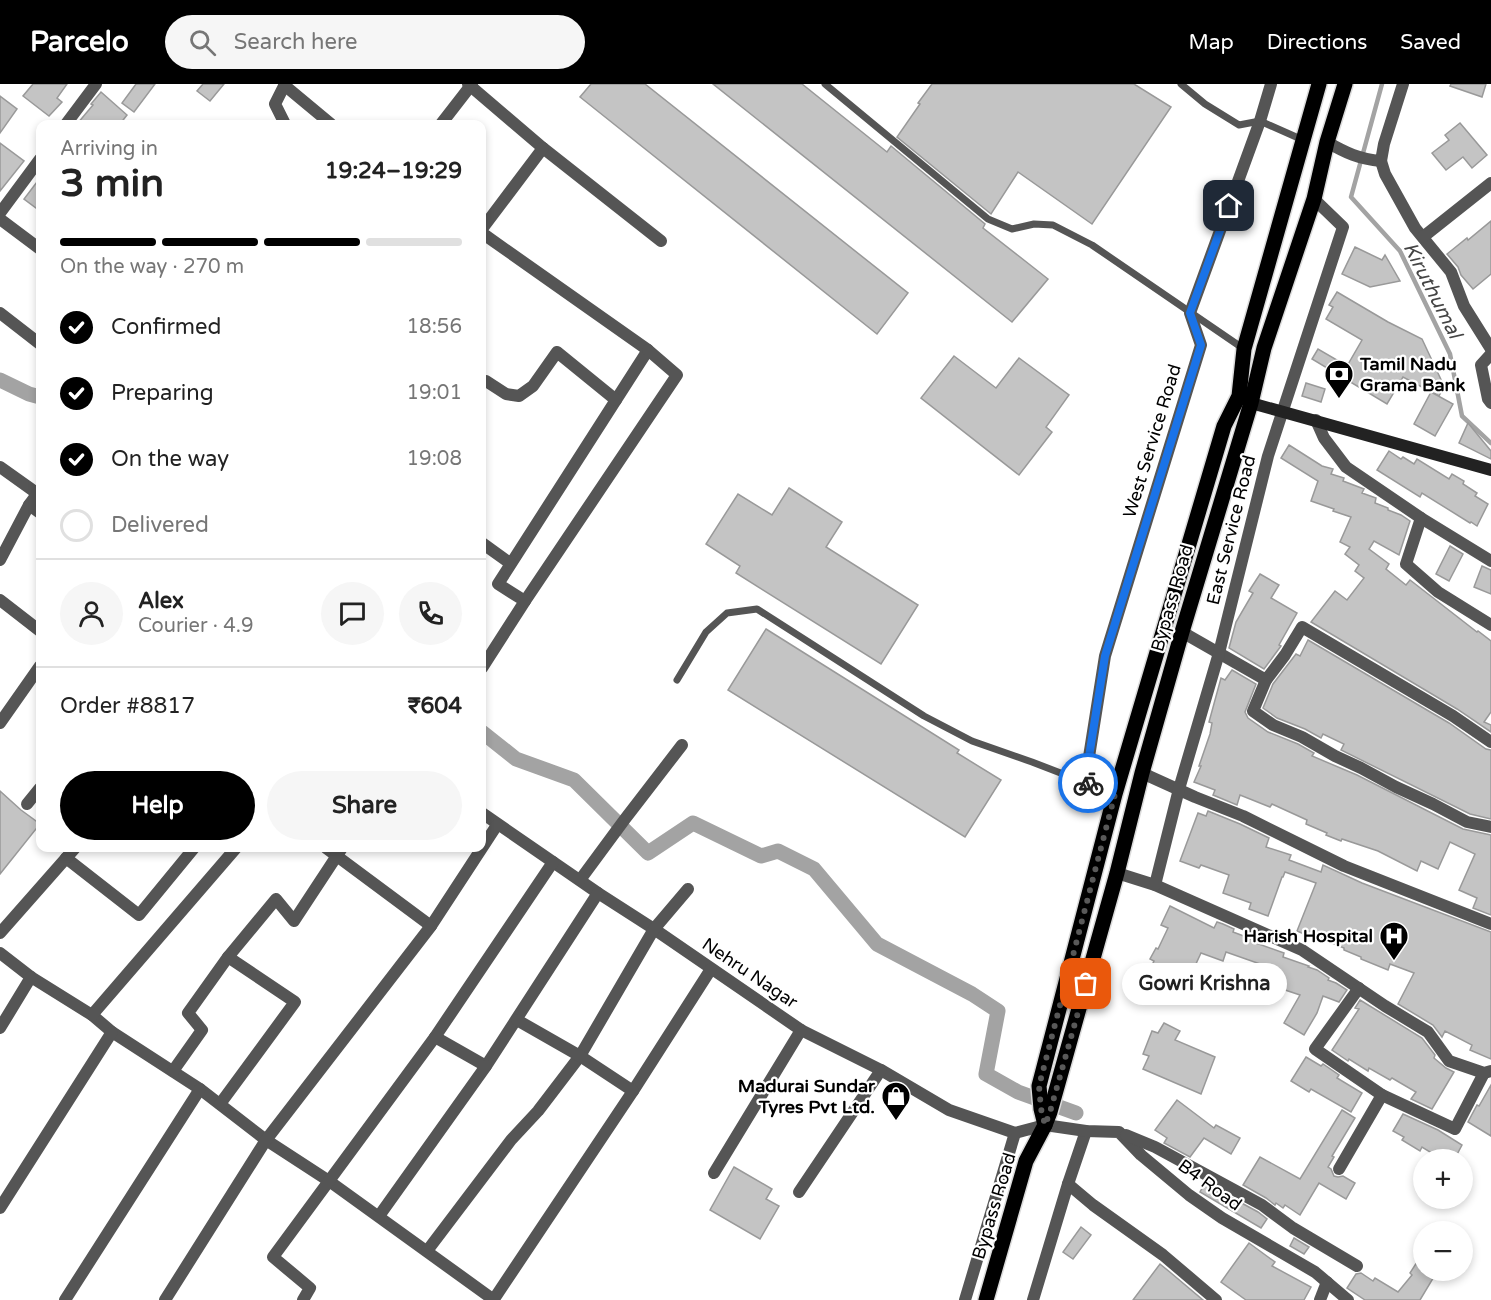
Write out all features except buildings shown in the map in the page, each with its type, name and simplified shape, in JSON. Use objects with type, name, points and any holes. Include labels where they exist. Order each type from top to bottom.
[{"type":"main road","name":"Bypass Road","points":[[1045,1115],[1039,1086],[1115,794],[1224,426],[1245,399],[1244,349],[1319,84]]},
{"type":"main road","name":"Bypass Road","points":[[986,1300],[1026,1161],[1055,1096],[1245,399],[1314,199],[1327,142],[1344,84]]},
{"type":"main road","points":[[1245,399],[1491,470]]},
{"type":"street","points":[[69,120],[96,84]]},
{"type":"street","points":[[283,120],[275,105],[285,84],[326,120]]},
{"type":"street","points":[[1190,313],[1260,121],[1271,84]]},
{"type":"street","points":[[1403,84],[1384,144],[1381,161],[1384,174],[1415,228],[1451,272],[1464,306],[1491,349]]},
{"type":"street","points":[[444,120],[470,85],[661,242]]},
{"type":"street","points":[[1327,142],[1347,154],[1381,161]]},
{"type":"street","points":[[486,225],[543,147]]},
{"type":"street","points":[[0,213],[36,164]]},
{"type":"street","points":[[1423,237],[1491,183]]},
{"type":"street","name":"East Service Road","points":[[1155,885],[1179,789],[1219,653],[1268,456],[1343,227],[1314,199]]},
{"type":"street","points":[[0,219],[36,246]]},
{"type":"street","points":[[486,234],[648,350],[677,375],[486,662]]},
{"type":"street","points":[[0,313],[36,341]]},
{"type":"street","name":"West Service Road","points":[[1085,782],[1105,656],[1201,345],[1190,313]]},
{"type":"street","points":[[525,601],[498,584],[648,350]]},
{"type":"street","points":[[486,384],[506,394],[519,396],[533,386],[557,352],[616,400]]},
{"type":"street","points":[[1491,354],[1481,365],[1488,399],[1491,402]]},
{"type":"street","points":[[1316,420],[1324,438],[1346,467],[1421,518],[1491,561]]},
{"type":"street","points":[[0,467],[36,490]]},
{"type":"street","points":[[0,560],[28,505],[36,496]]},
{"type":"street","points":[[28,505],[36,510]]},
{"type":"street","points":[[1421,518],[1406,564],[1438,592],[1491,625]]},
{"type":"street","points":[[486,546],[510,563]]},
{"type":"street","points":[[0,600],[36,628]]},
{"type":"street","points":[[1491,742],[1453,716],[1302,627],[1285,656],[1266,680],[1253,711],[1273,725],[1302,737],[1467,822],[1491,827]]},
{"type":"street","points":[[1182,632],[1266,680]]},
{"type":"street","points":[[0,723],[36,672]]},
{"type":"street","points":[[580,880],[682,745]]},
{"type":"street","points":[[1142,773],[1243,816],[1344,866],[1491,924]]},
{"type":"street","points":[[27,804],[36,793]]},
{"type":"street","name":"Nehru Nagar","points":[[486,816],[801,1030],[881,1070],[949,1110],[1015,1133]]},
{"type":"street","points":[[486,842],[497,825]]},
{"type":"street","points":[[0,933],[71,852]]},
{"type":"street","points":[[66,858],[139,915],[191,852]]},
{"type":"street","points":[[92,1015],[233,852]]},
{"type":"street","points":[[173,1071],[202,1030],[188,1013],[228,957],[276,899],[294,921],[338,852]]},
{"type":"street","points":[[340,852],[431,926]]},
{"type":"street","points":[[165,1300],[266,1140],[431,926],[479,852]]},
{"type":"street","points":[[303,1300],[310,1288],[273,1257],[435,1037],[553,862]]},
{"type":"street","points":[[1117,873],[1155,885],[1302,950],[1428,1032],[1449,1061],[1487,1072],[1455,1129],[1382,1095],[1315,1049],[1359,988]]},
{"type":"street","points":[[427,1251],[511,1140],[538,1111],[580,1056],[654,929],[688,889]]},
{"type":"street","points":[[379,1216],[486,1066],[598,893]]},
{"type":"street","points":[[0,952],[31,977],[92,1015],[112,1032],[200,1089],[266,1140],[379,1216],[494,1300],[711,969]]},
{"type":"street","points":[[220,1104],[295,1002],[228,957]]},
{"type":"street","points":[[0,1028],[31,977]]},
{"type":"street","points":[[517,1020],[580,1056],[633,1091]]},
{"type":"street","points":[[714,1173],[801,1030]]},
{"type":"street","points":[[0,1208],[112,1032]]},
{"type":"street","points":[[435,1037],[486,1066]]},
{"type":"street","points":[[799,1192],[881,1070]]},
{"type":"street","points":[[65,1300],[200,1089]]},
{"type":"street","points":[[1339,1169],[1382,1095]]},
{"type":"street","points":[[964,1300],[1015,1133],[1045,1115],[1086,1131],[1119,1132],[1155,1148],[1262,1205],[1293,1228],[1357,1266]]},
{"type":"street","points":[[1033,1300],[1086,1131]]},
{"type":"street","name":"B4 Road","points":[[1119,1132],[1141,1155],[1189,1195],[1222,1218],[1315,1272],[1348,1300]]},
{"type":"street","points":[[1068,1184],[1093,1205],[1163,1255],[1216,1300]]},
{"type":"street","points":[[1320,1300],[1327,1282]]},
{"type":"lane","points":[[825,84],[988,219],[1012,229],[1034,224],[1053,225],[1092,244],[1244,349]]},
{"type":"lane","points":[[1181,84],[1205,105],[1239,125],[1260,121],[1303,140]]},
{"type":"lane","points":[[677,680],[706,632],[727,613],[757,609],[914,709],[972,741],[1115,794]]},
{"type":"waterway","name":"Kiruthumal","points":[[1382,84],[1351,197],[1400,251],[1450,354],[1462,416],[1491,443]]},
{"type":"waterway","points":[[0,380],[36,396]]},
{"type":"waterway","points":[[486,735],[516,759],[574,780],[648,853],[693,823],[761,856],[778,851],[814,869],[877,944],[972,994],[998,1011],[986,1074],[1018,1092],[1076,1113]]},
{"type":"way so far","points":[[1086,984],[1045,1125],[1039,1086],[1115,794],[1088,783]]},
{"type":"place","name":"Tamil Nadu Grama Bank","points":[[1339,400]]},
{"type":"place","name":"Harish Hospital","points":[[1394,962]]},
{"type":"place","name":"Gowri Krishna","points":[[1086,984]]},
{"type":"place","name":"Madurai Sundar Tyres Pvt Ltd.","points":[[896,1122]]},
{"type":"route","points":[[1088,783],[1085,782],[1105,656],[1201,345],[1190,313],[1229,206]]}]
